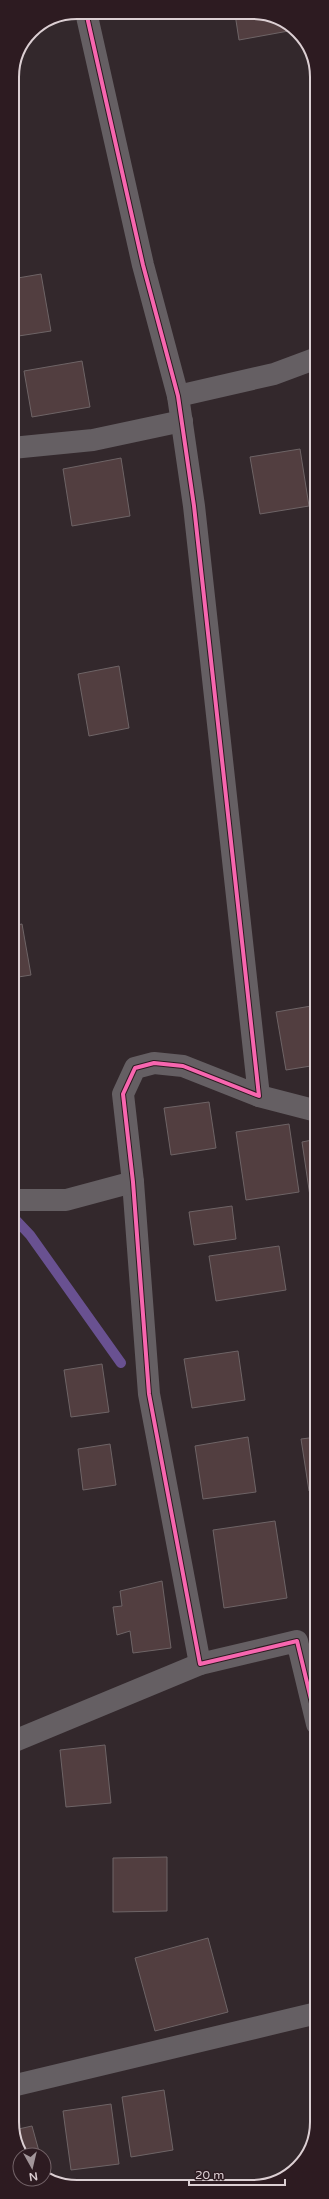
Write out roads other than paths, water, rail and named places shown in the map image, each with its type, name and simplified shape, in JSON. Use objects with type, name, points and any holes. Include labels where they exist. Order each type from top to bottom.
[{"type":"street","points":[[88,19],[143,265],[178,396],[194,506],[259,1096]]},
{"type":"street","points":[[178,396],[274,374],[310,361]]},
{"type":"street","points":[[19,447],[93,440],[182,422]]},
{"type":"street","points":[[200,1664],[149,1394],[134,1182],[123,1094],[135,1068],[154,1063],[183,1066],[259,1096],[310,1109]]},
{"type":"street","points":[[19,1200],[66,1200],[134,1182]]},
{"type":"street","points":[[19,1739],[200,1664],[297,1641],[310,1695]]},
{"type":"street","points":[[19,2084],[310,2015]]},
{"type":"waterway","points":[[19,1223],[30,1235],[121,1363]]}]
